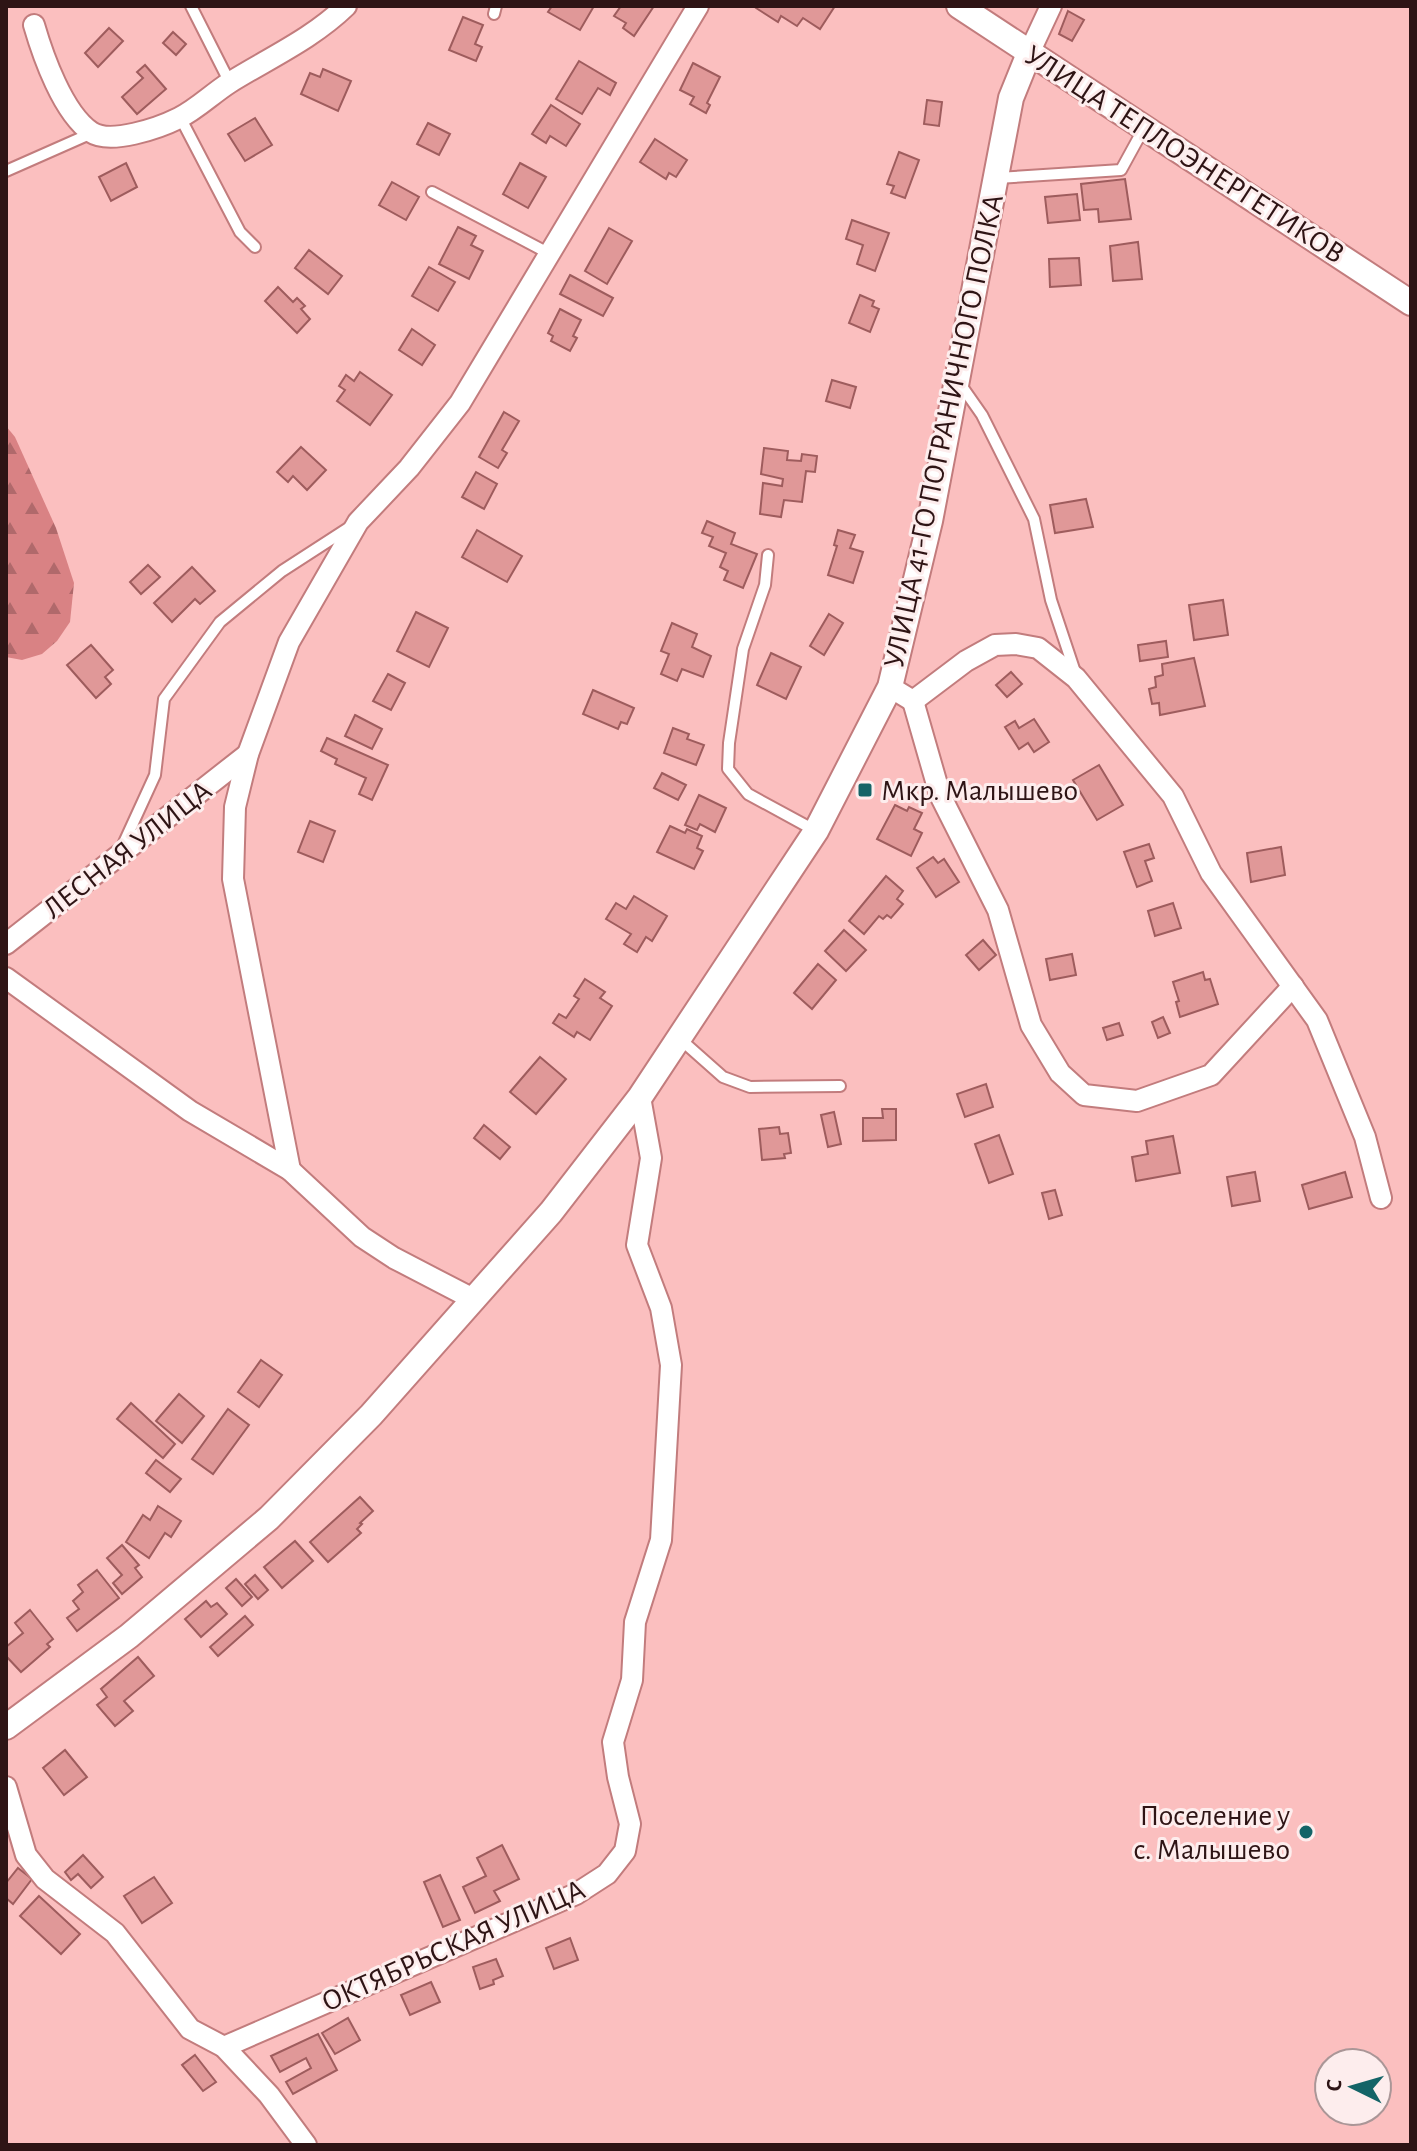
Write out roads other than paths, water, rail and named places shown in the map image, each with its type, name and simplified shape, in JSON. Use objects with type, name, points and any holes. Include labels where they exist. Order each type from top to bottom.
[{"type":"street","points":[[34,25],[43,55],[72,112],[92,133],[113,138],[180,117],[230,83],[283,54],[346,6]]},
{"type":"street","points":[[290,1170],[233,879],[235,807],[248,754],[289,642],[358,522],[409,468],[460,403],[698,6]]},
{"type":"street","name":"УЛИЦА ТЕПЛОЭНЕРГЕТИКОВ","points":[[959,6],[1411,303]]},
{"type":"street","name":"УЛИЦА 41-ГО ПОГРАНИЧНОГО ПОЛКА","points":[[6,1727],[129,1636],[269,1518],[371,1415],[475,1300],[551,1212],[640,1097],[816,831],[890,687],[930,521],[1011,98],[1051,6]]},
{"type":"street","points":[[913,701],[966,661],[995,645],[1016,644],[1038,648],[1076,678],[1173,796],[1211,873],[1317,1020],[1365,1137],[1381,1198]]},
{"type":"street","points":[[890,687],[913,701],[940,795],[998,910],[1031,1025],[1060,1073],[1084,1095],[1137,1101],[1211,1075],[1293,986]]},
{"type":"street","name":"ЛЕСНАЯ УЛИЦА","points":[[6,944],[248,754]]},
{"type":"street","points":[[6,978],[190,1111],[290,1170],[362,1237],[394,1258],[475,1300]]},
{"type":"street","name":"ОКТЯБРЬСКАЯ УЛИЦА","points":[[224,2047],[576,1894],[607,1874],[625,1851],[630,1824],[613,1742],[632,1680],[635,1622],[661,1540],[671,1365],[661,1308],[637,1245],[651,1158],[640,1097]]},
{"type":"street","points":[[6,1787],[26,1855],[45,1879],[115,1933],[190,2029],[224,2047],[269,2095],[306,2145]]},
{"type":"lane","points":[[191,6],[230,83]]},
{"type":"lane","points":[[180,117],[240,232],[255,247]]},
{"type":"lane","points":[[995,178],[1121,170],[1145,127]]},
{"type":"lane","points":[[6,171],[92,133]]},
{"type":"lane","points":[[432,192],[550,254]]},
{"type":"lane","points":[[958,381],[982,415],[1034,519],[1051,600],[1076,678]]},
{"type":"lane","points":[[117,857],[155,775],[164,699],[220,622],[282,571],[358,522]]},
{"type":"lane","points":[[768,555],[765,585],[743,649],[728,769],[748,794],[816,831]]},
{"type":"lane","points":[[679,1038],[723,1077],[750,1087],[840,1086]]},
{"type":"place","name":"Мкр. Малышево","points":[[865,790]]},
{"type":"place","name":"Поселение у с. Малышево","points":[[1306,1832]]}]
